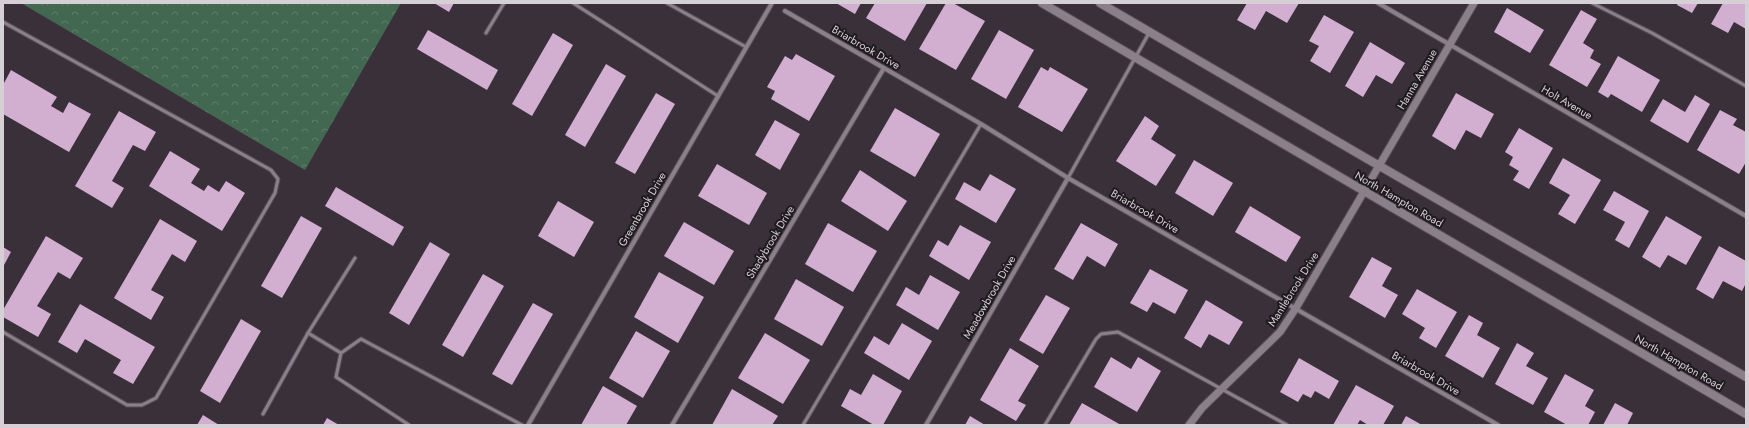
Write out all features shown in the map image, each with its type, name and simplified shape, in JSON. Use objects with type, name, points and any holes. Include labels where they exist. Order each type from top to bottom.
[{"type":"main road","name":"North Hampton Road","points":[[1042,3],[1746,414]]},
{"type":"main road","name":"North Hampton Road","points":[[1100,3],[1379,166],[1746,377]]},
{"type":"street","name":"Greenbrook Drive","points":[[528,425],[772,3]]},
{"type":"street","name":"Holt Avenue","points":[[1378,3],[1746,216]]},
{"type":"street","name":"Hanna Avenue","points":[[1379,166],[1474,3]]},
{"type":"street","name":"Briarbrook Drive","points":[[785,11],[981,124],[1068,178],[1498,425]]},
{"type":"street","name":"Shadybrook Drive","points":[[672,425],[884,68]]},
{"type":"street","name":"Mantlebrook Drive","points":[[1189,425],[1202,408],[1280,332],[1296,308],[1379,166]]},
{"type":"street","name":"Meadowbrook Drive","points":[[926,425],[1068,178]]},
{"type":"lane","points":[[486,33],[504,3]]},
{"type":"lane","points":[[573,3],[718,96]]},
{"type":"lane","points":[[667,3],[746,47]]},
{"type":"lane","points":[[1592,3],[1652,33],[1746,86]]},
{"type":"lane","points":[[3,22],[271,170],[278,179],[275,193],[156,398],[142,405],[127,405],[3,332]]},
{"type":"lane","points":[[1068,178],[1150,32]]},
{"type":"lane","points":[[803,425],[981,124]]},
{"type":"lane","points":[[263,414],[308,333],[355,258]]},
{"type":"lane","points":[[1045,425],[1096,339],[1101,334],[1118,332],[1287,425]]},
{"type":"lane","points":[[308,333],[342,353]]},
{"type":"lane","points":[[409,425],[336,378],[342,353],[361,339],[522,425]]},
{"type":"green space","points":[[21,3],[401,3],[305,170]]},
{"type":"building","points":[[434,3],[454,3],[449,12]]},
{"type":"building","points":[[836,3],[861,3],[855,14]]},
{"type":"building","points":[[875,3],[927,3],[905,41],[866,18]]},
{"type":"building","points":[[946,3],[953,3],[985,21],[956,70],[919,49]]},
{"type":"building","points":[[1247,3],[1299,3],[1287,23],[1266,11],[1255,30],[1237,20]]},
{"type":"building","points":[[1678,3],[1698,3],[1692,13],[1677,5]]},
{"type":"building","points":[[1723,3],[1746,3],[1746,29],[1734,22],[1728,33],[1711,24]]},
{"type":"building","points":[[1507,8],[1544,30],[1530,53],[1494,32]]},
{"type":"building","points":[[1581,10],[1597,19],[1583,43],[1594,50],[1590,58],[1601,64],[1587,87],[1549,65]]},
{"type":"building","points":[[1324,15],[1354,32],[1330,73],[1310,61],[1319,46],[1309,41]]},
{"type":"building","points":[[428,30],[498,70],[487,90],[417,49]]},
{"type":"building","points":[[999,30],[1034,50],[1006,99],[971,79]]},
{"type":"building","points":[[553,33],[573,45],[532,116],[512,104]]},
{"type":"building","points":[[1370,42],[1405,63],[1392,84],[1376,75],[1363,97],[1345,86]]},
{"type":"building","points":[[796,54],[835,76],[809,121],[771,99],[775,91],[767,87],[785,56],[792,60]]},
{"type":"building","points":[[1618,56],[1660,80],[1642,112],[1611,94],[1608,98],[1598,92]]},
{"type":"building","points":[[606,64],[626,76],[585,147],[565,135]]},
{"type":"building","points":[[1041,67],[1048,71],[1050,67],[1088,89],[1062,132],[1018,107]]},
{"type":"building","points":[[11,70],[57,97],[51,106],[63,113],[69,102],[91,114],[69,152],[3,114],[3,85]]},
{"type":"building","points":[[656,93],[675,104],[635,174],[615,163]]},
{"type":"building","points":[[1456,93],[1494,114],[1481,138],[1466,130],[1455,150],[1432,136]]},
{"type":"building","points":[[1695,95],[1710,104],[1688,143],[1650,121],[1663,99],[1685,112]]},
{"type":"building","points":[[895,108],[940,134],[915,177],[870,151]]},
{"type":"building","points":[[1720,110],[1737,119],[1733,125],[1746,132],[1746,162],[1739,174],[1697,150]]},
{"type":"building","points":[[119,111],[156,132],[145,151],[133,145],[112,181],[124,188],[112,208],[75,186]]},
{"type":"building","points":[[1145,116],[1159,126],[1151,139],[1176,155],[1156,186],[1116,161]]},
{"type":"building","points":[[775,120],[800,134],[780,170],[755,155]]},
{"type":"building","points":[[1519,128],[1553,148],[1529,189],[1513,180],[1519,171],[1509,165],[1513,157],[1505,152]]},
{"type":"building","points":[[170,151],[200,169],[191,183],[204,191],[208,185],[219,192],[226,181],[245,193],[222,231],[149,186]]},
{"type":"building","points":[[1563,158],[1601,180],[1575,224],[1558,214],[1570,195],[1549,183]]},
{"type":"building","points":[[1194,160],[1233,183],[1213,216],[1175,193]]},
{"type":"building","points":[[717,164],[767,193],[749,225],[698,196]]},
{"type":"building","points":[[860,170],[907,201],[888,231],[841,201]]},
{"type":"building","points":[[990,174],[1016,189],[996,223],[955,199],[964,182],[980,191]]},
{"type":"building","points":[[336,187],[404,227],[393,246],[325,206]]},
{"type":"building","points":[[1614,191],[1649,211],[1629,248],[1615,240],[1625,222],[1603,210]]},
{"type":"building","points":[[558,201],[594,222],[574,257],[538,236]]},
{"type":"building","points":[[1250,206],[1301,237],[1286,262],[1235,232]]},
{"type":"building","points":[[301,216],[322,228],[282,298],[261,286]]},
{"type":"building","points":[[1666,216],[1702,237],[1686,265],[1668,255],[1660,268],[1642,257]]},
{"type":"building","points":[[160,219],[197,241],[185,262],[172,254],[151,290],[164,297],[151,320],[114,298]]},
{"type":"building","points":[[684,222],[734,251],[714,285],[664,256]]},
{"type":"building","points":[[828,223],[877,251],[853,292],[805,264]]},
{"type":"building","points":[[1081,223],[1118,244],[1105,267],[1087,256],[1073,280],[1054,269]]},
{"type":"building","points":[[960,225],[991,242],[969,280],[929,256],[938,240],[948,246]]},
{"type":"building","points":[[46,236],[83,258],[70,279],[58,272],[37,306],[51,314],[38,337],[3,317],[3,310]]},
{"type":"building","points":[[430,242],[450,254],[409,325],[389,313]]},
{"type":"building","points":[[1719,246],[1746,261],[1746,283],[1742,291],[1723,281],[1713,299],[1696,289]]},
{"type":"building","points":[[3,247],[11,252],[3,267]]},
{"type":"building","points":[[1372,257],[1392,268],[1382,286],[1398,295],[1385,318],[1349,297]]},
{"type":"building","points":[[1150,269],[1188,290],[1175,314],[1153,302],[1147,312],[1130,303]]},
{"type":"building","points":[[659,272],[704,297],[678,343],[634,317]]},
{"type":"building","points":[[483,274],[504,286],[463,357],[442,345]]},
{"type":"building","points":[[930,275],[960,292],[938,330],[896,305],[906,287],[919,295]]},
{"type":"building","points":[[796,279],[844,307],[822,346],[774,319]]},
{"type":"building","points":[[1417,289],[1457,312],[1436,348],[1419,338],[1425,328],[1402,314]]},
{"type":"building","points":[[1046,295],[1070,308],[1043,354],[1019,340]]},
{"type":"building","points":[[1206,300],[1243,322],[1229,345],[1209,334],[1201,348],[1184,338]]},
{"type":"building","points":[[533,303],[553,314],[512,385],[492,374]]},
{"type":"building","points":[[80,304],[155,347],[133,384],[113,373],[121,360],[85,339],[77,353],[58,342]]},
{"type":"building","points":[[1469,315],[1483,323],[1477,335],[1500,348],[1483,378],[1445,356]]},
{"type":"building","points":[[241,319],[261,331],[220,403],[200,391]]},
{"type":"building","points":[[902,323],[932,341],[909,380],[864,353],[874,336],[889,345]]},
{"type":"building","points":[[636,331],[670,351],[643,398],[609,378]]},
{"type":"building","points":[[765,333],[810,360],[783,404],[738,378]]},
{"type":"building","points":[[1517,343],[1534,353],[1526,366],[1548,378],[1533,405],[1495,384]]},
{"type":"building","points":[[1010,348],[1039,366],[1018,401],[1026,405],[1016,421],[980,400]]},
{"type":"building","points":[[1111,357],[1131,369],[1138,357],[1161,371],[1137,412],[1094,387]]},
{"type":"building","points":[[1299,358],[1339,381],[1329,399],[1315,391],[1311,398],[1303,394],[1298,402],[1280,392]]},
{"type":"building","points":[[873,374],[902,391],[883,425],[874,425],[841,406],[850,389],[861,395]]},
{"type":"building","points":[[1565,374],[1594,390],[1585,406],[1595,412],[1588,425],[1567,425],[1544,412]]},
{"type":"building","points":[[1356,385],[1394,406],[1383,425],[1368,425],[1360,420],[1357,425],[1333,425]]},
{"type":"building","points":[[603,386],[637,406],[626,425],[581,425]]},
{"type":"building","points":[[732,389],[778,416],[772,425],[712,425]]},
{"type":"building","points":[[1082,403],[1121,425],[1069,425]]},
{"type":"building","points":[[1615,403],[1633,413],[1627,425],[1603,425]]},
{"type":"building","points":[[203,415],[219,425],[197,425]]},
{"type":"building","points":[[970,416],[985,425],[965,425]]},
{"type":"building","points":[[1406,416],[1422,425],[1401,425]]},
{"type":"building","points":[[327,418],[339,425],[323,425]]}]
